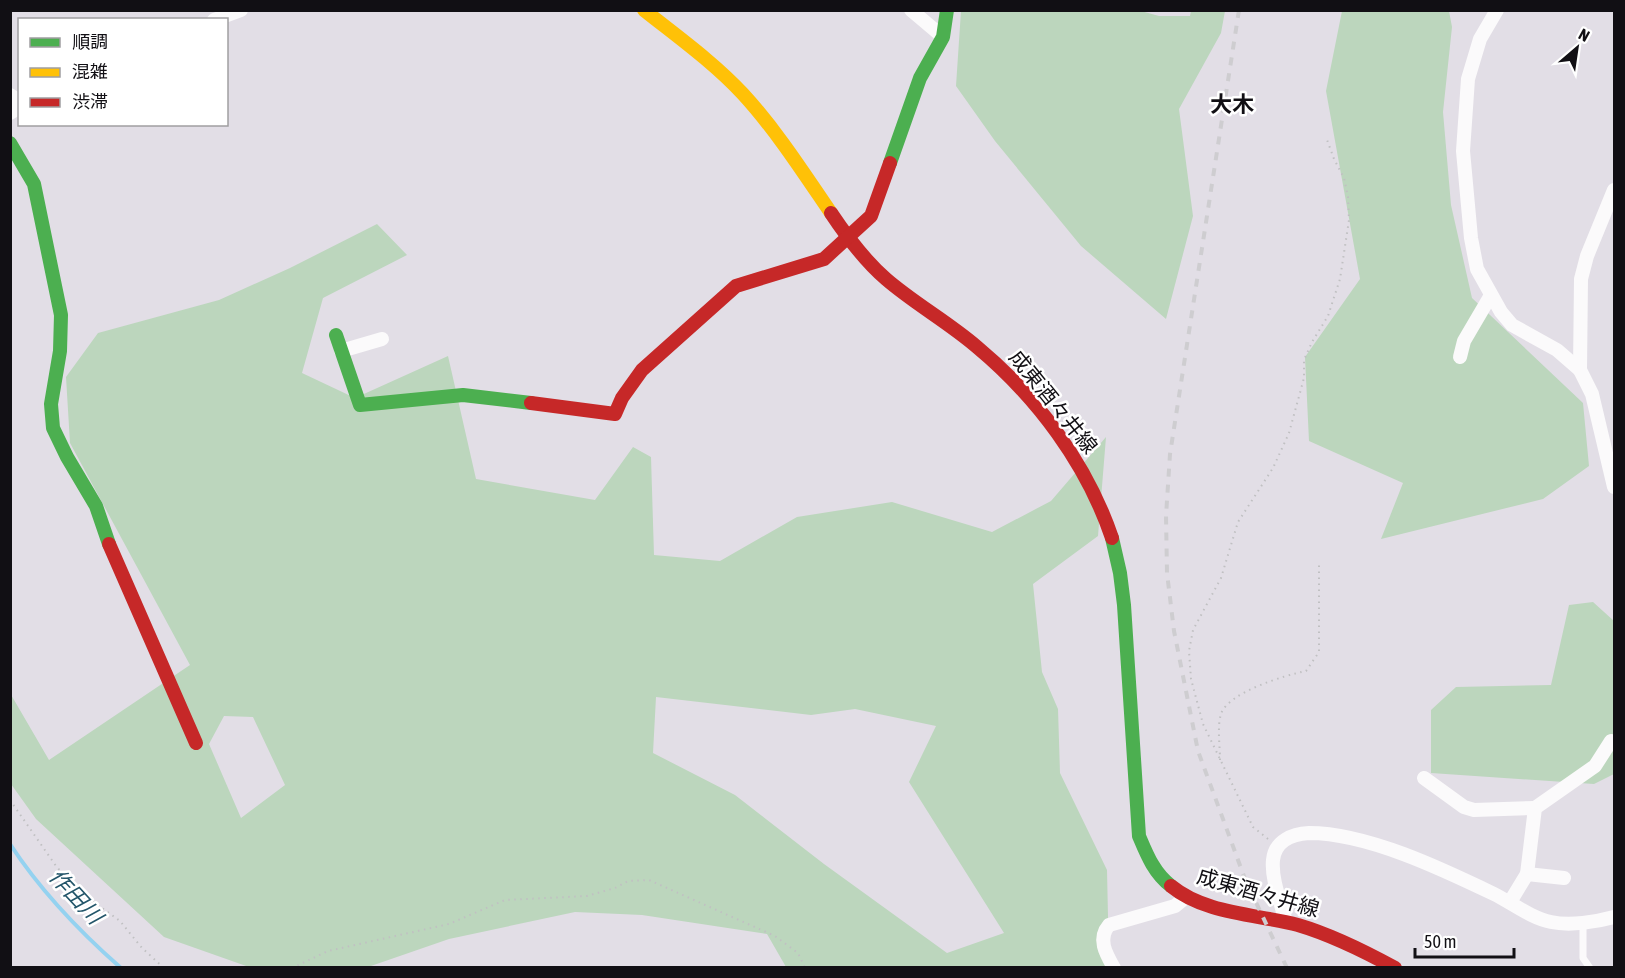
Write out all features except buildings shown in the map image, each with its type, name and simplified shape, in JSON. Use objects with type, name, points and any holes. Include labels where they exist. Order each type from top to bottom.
[{"type":"street","points":[[219,18],[241,10]]},
{"type":"street","name":"成東酒々井線","points":[[644,10],[719,71],[755,108],[848,238],[871,265],[965,336],[993,361],[1056,432],[1081,467],[1098,501],[1113,542],[1123,588],[1139,836],[1152,869],[1165,884],[1186,897],[1210,906],[1286,922],[1324,934],[1366,952],[1395,968]]},
{"type":"street","points":[[911,10],[942,37]]},
{"type":"street","points":[[336,335],[360,405],[463,394],[615,414],[622,398],[642,370],[736,286],[824,258],[871,216],[920,78],[942,37],[947,10]]},
{"type":"street","points":[[1497,10],[1480,39],[1468,79],[1463,151],[1471,238],[1478,268],[1501,312],[1512,325],[1557,350],[1580,370],[1609,435],[1614,487]]},
{"type":"street","points":[[10,143],[34,184],[61,315],[60,351],[51,404],[53,428],[96,506],[112,553],[196,742]]},
{"type":"street","points":[[1580,370],[1581,279],[1587,256],[1614,190]]},
{"type":"street","points":[[1460,357],[1464,341],[1491,295]]},
{"type":"street","points":[[341,351],[382,339]]},
{"type":"street","points":[[1424,778],[1464,807],[1474,810],[1535,808],[1594,766],[1611,741]]},
{"type":"street","points":[[1510,902],[1527,874],[1535,808]]},
{"type":"street","points":[[1286,922],[1274,875],[1273,859],[1277,847],[1285,838],[1299,834],[1330,833],[1355,838],[1453,874],[1551,922],[1583,922],[1614,917]]},
{"type":"street","points":[[1527,874],[1564,878]]},
{"type":"street","points":[[1114,968],[1106,955],[1102,939],[1109,925],[1175,906],[1186,897]]},
{"type":"lane","points":[[1583,922],[1582,958],[1590,968]]},
{"type":"path","points":[[1277,847],[1252,827],[1220,763],[1203,724],[1191,679],[1189,651],[1193,630],[1221,578],[1230,542],[1238,522],[1273,468],[1289,434],[1304,378],[1304,360],[1312,342],[1329,316],[1340,279],[1349,220],[1348,196],[1344,178],[1326,137]]},
{"type":"path","points":[[1220,763],[1220,716],[1224,707],[1232,700],[1282,676],[1306,671],[1319,652],[1319,565]]},
{"type":"path","points":[[10,800],[56,866],[77,890],[120,921],[142,948],[164,968]]},
{"type":"path","points":[[292,968],[328,951],[449,924],[505,900],[587,896],[637,879],[649,880],[775,936],[798,953],[805,968]]},
{"type":"green space","points":[[961,11],[1141,11],[1159,16],[1190,16],[1191,11],[1225,11],[1221,33],[1179,109],[1193,216],[1166,319],[1081,246],[995,141],[956,86]]},
{"type":"green space","points":[[1342,11],[1449,11],[1452,27],[1443,112],[1451,205],[1472,298],[1583,403],[1589,466],[1543,499],[1381,539],[1403,483],[1309,441],[1305,357],[1360,279],[1326,91]]},
{"type":"green space","points":[[377,224],[407,255],[323,298],[302,373],[355,398],[448,356],[476,479],[595,500],[633,447],[651,457],[654,555],[720,561],[797,517],[892,502],[992,532],[1051,501],[1106,437],[1098,536],[1033,584],[1042,672],[1058,709],[1060,773],[1107,870],[1109,963],[1113,967],[786,967],[767,934],[642,915],[575,912],[449,939],[368,967],[249,967],[164,937],[36,819],[11,784],[10,693],[49,760],[190,665],[70,443],[66,377],[98,333],[219,300],[290,268]],"holes":[[[656,697],[811,715],[855,709],[936,726],[909,782],[1004,933],[947,953],[824,864],[735,795],[653,753]],[[224,716],[253,717],[285,785],[241,818],[209,744]]]},
{"type":"green space","points":[[1593,602],[1614,621],[1614,774],[1594,784],[1431,773],[1431,710],[1456,687],[1551,685],[1569,605]]},
{"type":"waterway","name":"作田川","points":[[10,844],[61,910],[121,968]]},
{"type":"railway","points":[[1239,10],[1170,454],[1166,516],[1167,573],[1174,631],[1198,751],[1245,879],[1287,968]]},
{"type":"traffic: fast","points":[[890,163],[920,78],[943,37],[947,10]]},
{"type":"traffic: fast","points":[[10,143],[34,184],[61,315],[60,351],[51,404],[53,428],[96,506],[109,544]]},
{"type":"traffic: fast","points":[[336,335],[360,405],[463,395],[531,403]]},
{"type":"traffic: fast","points":[[1112,538],[1124,605],[1139,836],[1148,857],[1171,886]]},
{"type":"traffic: slow","points":[[644,10],[732,82],[778,137],[831,213]]},
{"type":"traffic: jam","points":[[531,403],[615,414],[622,398],[642,370],[736,286],[824,259],[871,216],[890,163]]},
{"type":"traffic: jam","points":[[831,213],[856,248],[878,272],[955,329],[1020,388],[1058,434],[1074,458],[1089,484],[1112,538]]},
{"type":"traffic: jam","points":[[109,544],[196,743]]},
{"type":"traffic: jam","points":[[1171,886],[1184,895],[1215,908],[1282,921],[1323,934],[1395,968]]},
{"type":"district","name":"大木","points":[[1232,104]]}]
